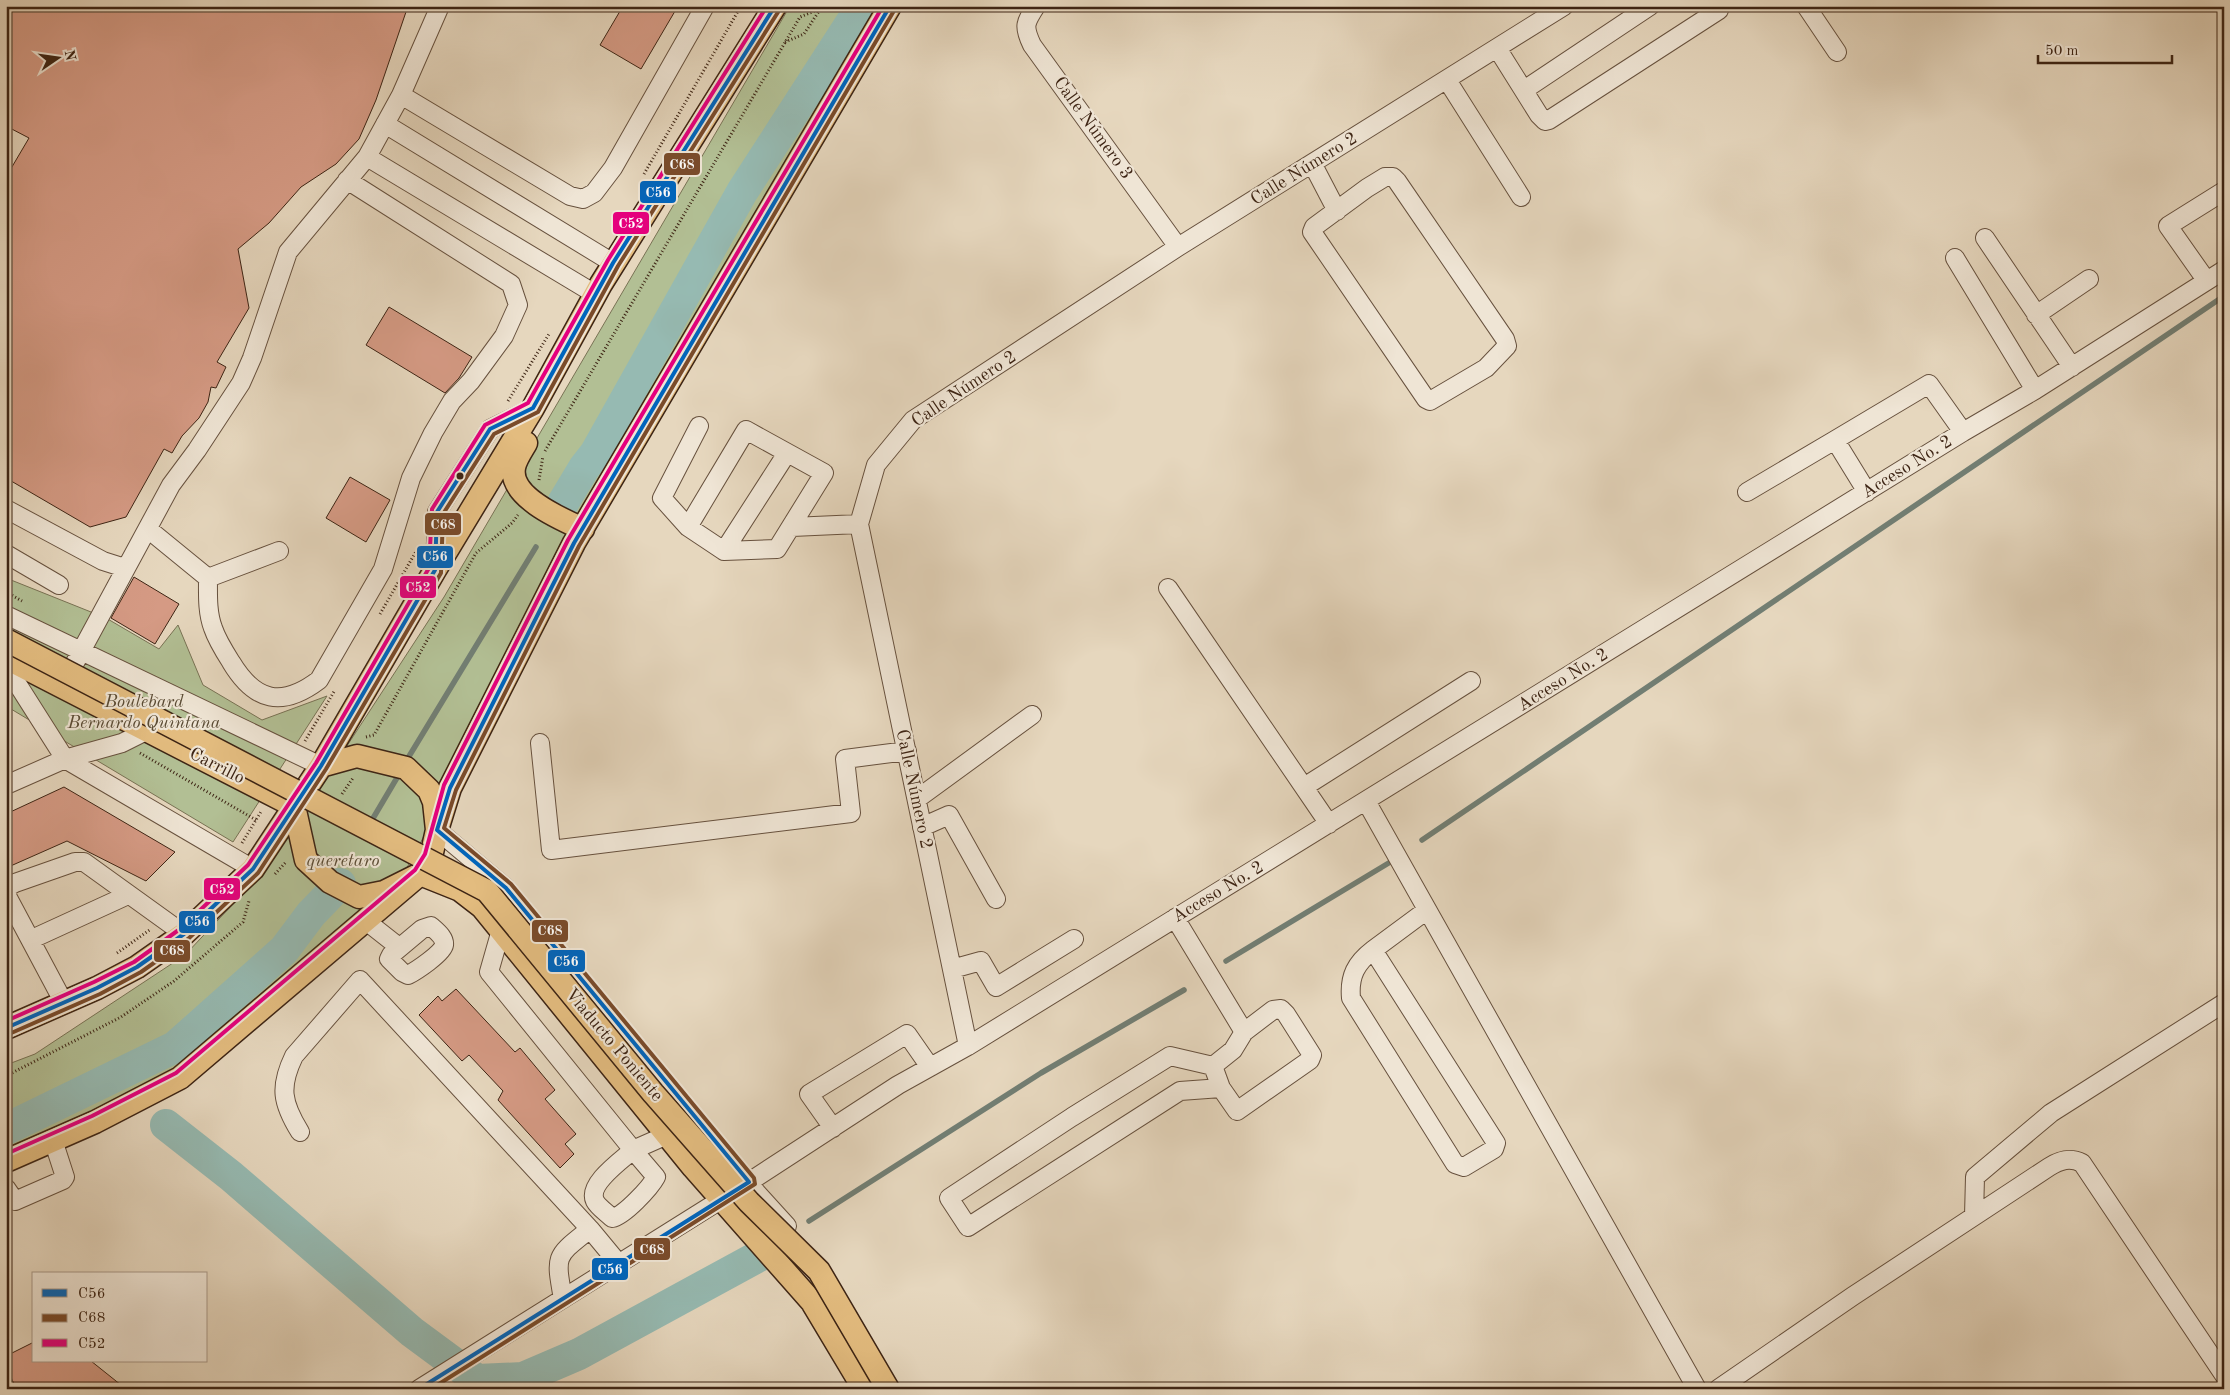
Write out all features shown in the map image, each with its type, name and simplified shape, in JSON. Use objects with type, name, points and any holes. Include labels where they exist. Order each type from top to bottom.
[{"type":"main road","points":[[6,1028],[64,1003],[137,967],[184,934],[253,869],[321,766],[435,570],[533,408],[613,263],[775,6]]},
{"type":"main road","points":[[6,1161],[96,1122],[180,1078],[420,874],[430,857],[450,788],[578,527],[868,46],[890,6]]},
{"type":"main road","points":[[557,362],[558,388],[514,466],[514,481],[532,502],[578,527]]},
{"type":"main road","name":"Viaducto Poniente","points":[[6,640],[487,891],[653,1093],[742,1195],[819,1271],[888,1389]]},
{"type":"main road","name":"Carrillo","points":[[6,658],[294,806]]},
{"type":"main road","points":[[321,766],[356,756],[406,768],[432,794],[437,830]]},
{"type":"main road","points":[[294,806],[306,860],[330,882],[359,897],[384,892],[420,874],[460,890],[482,907],[668,1136],[812,1302],[864,1389]]},
{"type":"street","points":[[63,686],[171,485],[197,450],[240,383],[252,358],[288,252],[367,157],[401,95],[440,6]]},
{"type":"street","points":[[401,95],[576,198],[583,198],[594,194],[613,168],[705,6]]},
{"type":"street","name":"Calle Número 3","points":[[1036,6],[1027,19],[1025,30],[1032,45],[1178,247]]},
{"type":"street","name":"Calle Número 2","points":[[968,1046],[859,524],[876,465],[913,420],[1178,247],[1313,165],[1564,6]]},
{"type":"street","points":[[1524,90],[1650,6]]},
{"type":"street","points":[[1497,48],[1545,121],[1553,119],[1719,10],[1720,6]]},
{"type":"street","points":[[1806,6],[1837,52]]},
{"type":"street","points":[[1447,80],[1521,197]]},
{"type":"street","points":[[384,124],[613,263]]},
{"type":"street","points":[[367,157],[595,294]]},
{"type":"street","points":[[1313,165],[1338,211]]},
{"type":"street","points":[[1385,177],[1393,177],[1505,339],[1507,346],[1504,352],[1486,368],[1443,395],[1430,401],[1426,398],[1314,238],[1312,232],[1314,227],[1338,211],[1367,188],[1385,177]]},
{"type":"street","points":[[208,578],[208,602],[212,627],[240,677],[262,696],[276,699],[307,689],[319,680],[383,569],[411,478],[433,433],[452,401],[471,381],[504,336],[518,305],[511,284],[347,180]]},
{"type":"street","points":[[2206,280],[2168,226],[2224,191]]},
{"type":"street","points":[[1985,238],[2072,367]]},
{"type":"street","points":[[1955,258],[2035,390]]},
{"type":"street","name":"Acceso No. 2","points":[[832,1128],[898,1085],[968,1046],[1963,432],[2035,390],[2224,270]]},
{"type":"street","points":[[2036,315],[2089,279]]},
{"type":"street","points":[[1747,492],[1929,384],[1963,432]]},
{"type":"street","points":[[688,527],[746,430],[824,473],[792,527],[777,548],[724,551],[688,527],[662,498],[699,426]]},
{"type":"street","points":[[1835,440],[1867,492]]},
{"type":"street","points":[[724,551],[787,453]]},
{"type":"street","points":[[6,509],[103,561],[125,568]]},
{"type":"street","points":[[792,527],[859,524]]},
{"type":"street","points":[[148,529],[208,578]]},
{"type":"street","points":[[208,578],[278,551]]},
{"type":"street","points":[[6,554],[59,585]]},
{"type":"street","points":[[1168,588],[1329,824]]},
{"type":"street","points":[[6,616],[321,766]]},
{"type":"street","points":[[6,666],[65,759],[253,869]]},
{"type":"street","points":[[1304,787],[1470,681]]},
{"type":"street","points":[[917,799],[1032,715]]},
{"type":"street","points":[[6,785],[65,759],[122,743],[148,730]]},
{"type":"street","points":[[540,743],[551,850],[851,813],[845,759],[907,751]]},
{"type":"street","points":[[1366,801],[1697,1389]]},
{"type":"street","points":[[922,827],[949,815],[996,899]]},
{"type":"street","points":[[437,830],[506,888],[753,1187],[814,1255],[886,1364],[899,1389]]},
{"type":"street","points":[[64,1003],[32,939],[7,896],[8,887],[75,862],[84,862],[184,934]]},
{"type":"street","points":[[32,939],[128,895]]},
{"type":"street","points":[[1373,950],[1496,1143],[1494,1149],[1464,1167],[1455,1164],[1350,998],[1350,980],[1352,973],[1360,962],[1373,950],[1427,910]]},
{"type":"street","points":[[1175,918],[1244,1032]]},
{"type":"street","points":[[366,921],[399,947]]},
{"type":"street","points":[[501,930],[489,972],[633,1150],[668,1136]]},
{"type":"street","points":[[952,969],[982,961],[996,988],[1074,938]]},
{"type":"street","points":[[300,1132],[287,1111],[283,1100],[288,1068],[294,1056],[360,980],[590,1229],[619,1264]]},
{"type":"street","points":[[1974,1216],[1975,1177],[2051,1113],[2224,1003]]},
{"type":"street","points":[[1281,1009],[1312,1055],[1310,1060],[1237,1111],[1221,1088],[1213,1066],[1233,1050],[1244,1032],[1273,1010],[1281,1009]]},
{"type":"street","points":[[421,1387],[723,1198],[753,1187],[832,1128],[809,1094],[907,1034],[930,1067]]},
{"type":"street","points":[[1213,1066],[1170,1056],[1072,1117],[949,1198],[968,1227],[1180,1091],[1221,1088]]},
{"type":"street","points":[[6,1188],[15,1201],[63,1180],[66,1176],[53,1140]]},
{"type":"street","points":[[1718,1389],[1853,1296],[2057,1162],[2075,1159],[2082,1163],[2224,1375]]},
{"type":"street","points":[[563,1298],[557,1264],[560,1253],[590,1229]]},
{"type":"path","points":[[785,42],[804,34],[823,6]]},
{"type":"green space","name":"queretaro","points":[[790,6],[899,6],[660,399],[389,901],[214,1064],[6,1165],[6,1065],[35,1054],[185,955],[268,867],[444,597]]},
{"type":"green space","name":"Boulebard Bernardo Quintana","points":[[6,578],[106,618],[159,649],[178,625],[203,685],[262,720],[327,696],[233,842],[6,706]]},
{"type":"building","points":[[6,6],[408,6],[376,100],[359,139],[336,164],[301,187],[269,223],[238,249],[249,308],[217,362],[226,367],[216,388],[211,387],[208,402],[199,418],[182,436],[172,453],[164,449],[126,517],[90,527],[6,478],[6,177],[29,138],[6,126]]},
{"type":"building","points":[[623,6],[678,6],[641,69],[600,45]]},
{"type":"building","points":[[389,307],[472,357],[459,378],[445,393],[366,345]]},
{"type":"building","points":[[350,477],[390,500],[366,542],[326,518]]},
{"type":"building","points":[[134,577],[179,604],[155,644],[111,618]]},
{"type":"building","points":[[64,787],[175,852],[146,881],[67,841],[6,868],[6,814]]},
{"type":"building","points":[[456,989],[515,1052],[520,1048],[555,1090],[545,1099],[576,1134],[565,1144],[574,1154],[560,1168],[498,1100],[503,1091],[469,1055],[462,1061],[419,1015],[438,996],[442,1001]]},
{"type":"building","points":[[32,1343],[32,1362],[92,1362],[126,1389],[16,1389],[6,1365],[6,1356]]},
{"type":"waterway","points":[[563,503],[584,468],[595,454],[742,192],[862,6]]},
{"type":"waterway","points":[[1422,840],[2224,296]]},
{"type":"waterway","points":[[405,763],[536,547]]},
{"type":"waterway","points":[[372,820],[401,771]]},
{"type":"waterway","points":[[1226,961],[1392,861]]},
{"type":"waterway","points":[[6,1129],[175,1047],[284,950],[311,914],[340,884]]},
{"type":"waterway","points":[[809,1221],[1041,1073],[1184,990]]},
{"type":"waterway","points":[[166,1125],[231,1176],[412,1332],[477,1380],[523,1378],[579,1354],[759,1256]]},
{"type":"transit line","name":"C52","points":[[6,1021],[134,962],[180,929],[248,865],[316,763],[429,568],[432,509],[485,425],[528,403],[608,260],[767,6]]},
{"type":"transit line","name":"C56","points":[[6,1028],[97,988],[137,967],[184,934],[253,869],[321,766],[435,570],[437,512],[490,429],[533,408],[613,263],[775,6]]},
{"type":"transit line","name":"C52","points":[[6,1154],[92,1116],[176,1073],[415,870],[425,854],[444,785],[568,540],[883,6]]},
{"type":"transit line","name":"C56","points":[[419,1389],[749,1182],[506,888],[437,830],[450,788],[574,543],[890,6]]},
{"type":"transit line","name":"C68","points":[[9,1034],[100,994],[141,972],[188,939],[258,873],[326,769],[441,573],[443,514],[494,434],[538,412],[618,266],[780,9]]},
{"type":"transit line","name":"C68","points":[[431,1389],[755,1184],[754,1178],[511,884],[444,828],[456,790],[579,546],[895,9]]}]
